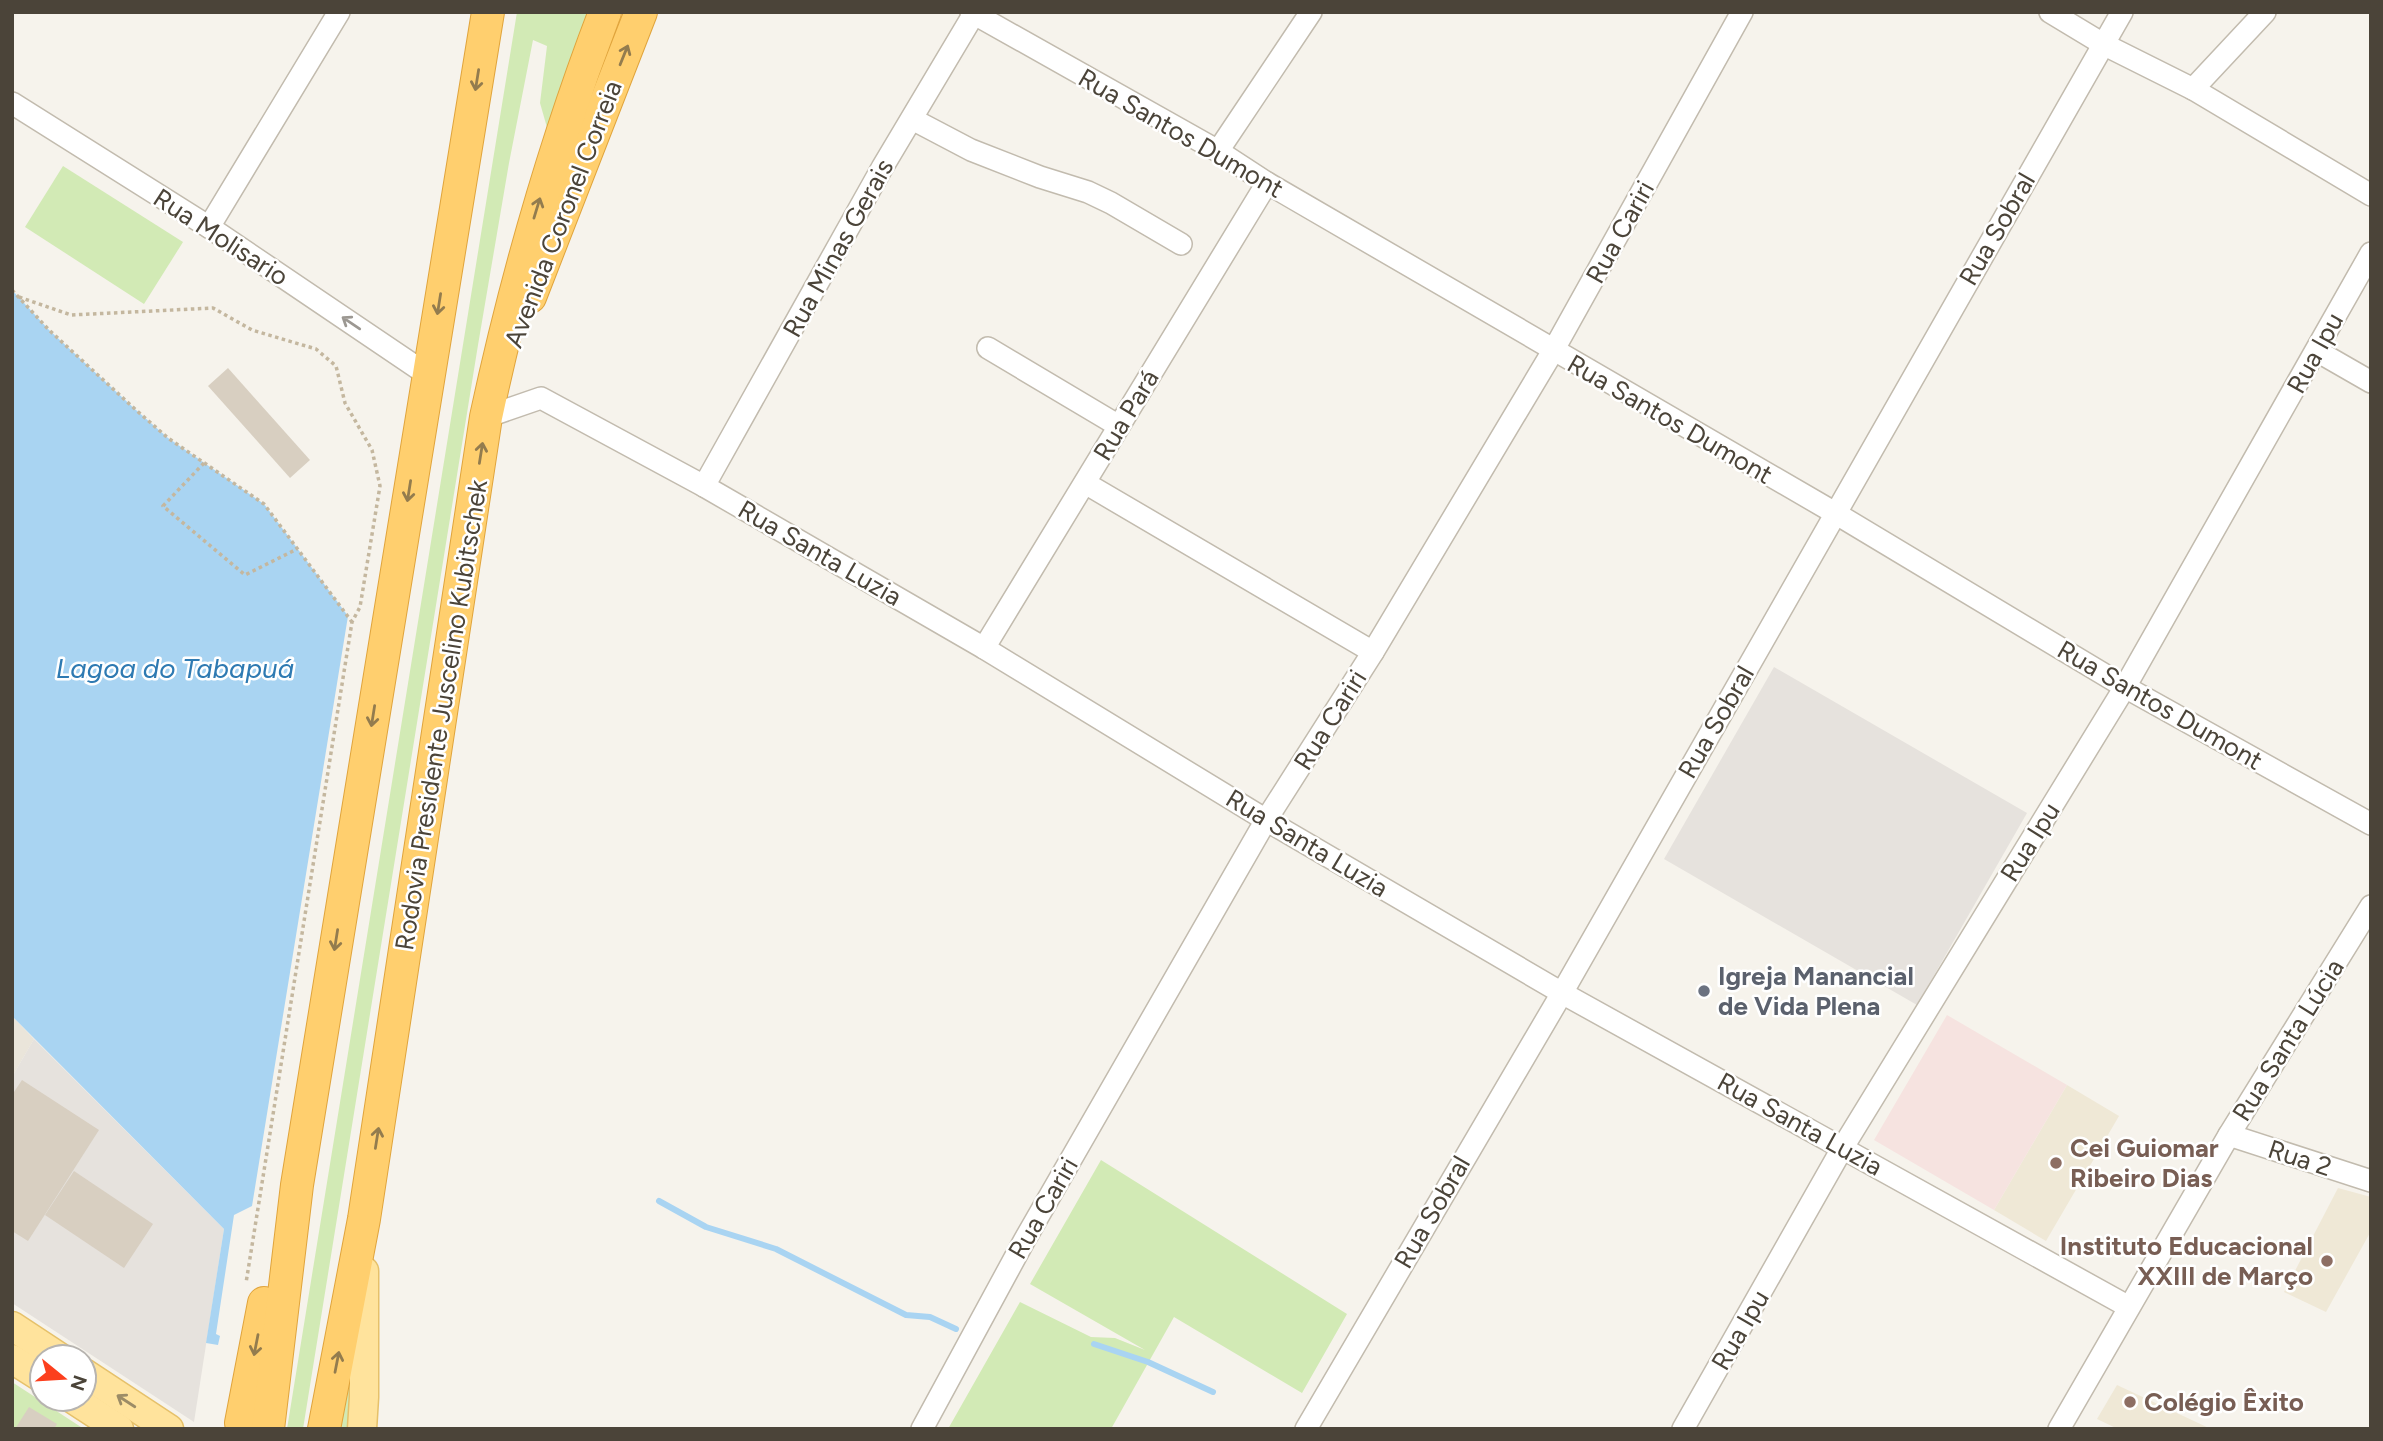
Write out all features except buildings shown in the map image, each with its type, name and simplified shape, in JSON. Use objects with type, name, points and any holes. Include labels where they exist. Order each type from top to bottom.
[{"type":"highway","points":[[245,1427],[276,1237],[297,1185],[488,12]]},
{"type":"highway","name":"Rodovia Presidente Juscelino Kubitschek","points":[[324,1429],[364,1219],[486,417],[508,315],[536,210],[605,12]]},
{"type":"highway","name":"Avenida Coronel Correia","points":[[486,417],[531,293],[641,12]]},
{"type":"main road","points":[[362,1429],[364,1219]]},
{"type":"main road","points":[[12,1326],[38,1343]]},
{"type":"main road","points":[[12,1359],[28,1369]]},
{"type":"main road","points":[[98,1382],[166,1428]]},
{"type":"main road","points":[[94,1413],[119,1429]]},
{"type":"street","points":[[209,227],[339,12]]},
{"type":"street","points":[[1218,151],[1311,12]]},
{"type":"street","name":"Rua Cariri","points":[[922,1429],[1024,1241],[1266,820],[1373,652],[1553,351],[1742,12]]},
{"type":"street","points":[[2050,12],[2104,44],[2193,89],[2371,195]]},
{"type":"street","name":"Rua Sobral","points":[[1306,1429],[1562,993],[2122,12]]},
{"type":"street","points":[[2193,89],[2265,12]]},
{"type":"street","name":"Rua Santos Dumont","points":[[973,13],[1218,151],[1553,351],[1835,513],[2125,687],[2371,824]]},
{"type":"street","name":"Rua Minas Gerais","points":[[704,486],[973,13]]},
{"type":"street","name":"Rua Molisario","points":[[12,103],[209,227],[428,375]]},
{"type":"street","points":[[912,119],[996,161],[1088,192],[1181,244]]},
{"type":"street","name":"Rua Pará","points":[[984,648],[1268,183]]},
{"type":"street","name":"Rua Ipu","points":[[1683,1429],[1843,1147],[2125,687],[2371,253]]},
{"type":"street","points":[[988,348],[1119,426]]},
{"type":"street","points":[[2317,351],[2371,382]]},
{"type":"street","name":"Rua Santa Luzia","points":[[486,417],[541,398],[704,486],[984,648],[1266,820],[1562,993],[2129,1307]]},
{"type":"street","points":[[1084,483],[1373,652]]},
{"type":"street","name":"Rua Santa Lúcia","points":[[2059,1429],[2229,1135],[2371,906]]},
{"type":"street","name":"Rua 2","points":[[2229,1135],[2371,1181]]},
{"type":"path","points":[[12,289],[49,330],[168,438],[264,504],[352,621]]},
{"type":"path","points":[[19,297],[71,315],[213,308],[251,330],[316,349],[336,366],[345,403],[372,450],[380,486],[360,607],[352,621],[244,1295]]},
{"type":"path","points":[[204,463],[163,506],[245,575],[298,548]]},
{"type":"shaded area","points":[[1774,667],[2027,813],[1917,1005],[1664,859]]},
{"type":"shaded area","points":[[1947,1015],[2067,1085],[1994,1210],[1874,1140]]},
{"type":"shaded area","points":[[12,1016],[34,1039],[12,1077]]},
{"type":"shaded area","points":[[34,1039],[224,1229],[194,1422],[98,1359],[98,1343],[73,1343],[12,1303],[12,1077]]},
{"type":"shaded area","name":"Cei Guiomar Ribeiro Dias","points":[[2067,1085],[2119,1116],[2046,1241],[1994,1210]]},
{"type":"shaded area","name":"Instituto Educacional XXIII de Março","points":[[2338,1188],[2371,1197],[2371,1231],[2326,1312],[2284,1292]]},
{"type":"shaded area","name":"Colégio Êxito","points":[[2117,1385],[2211,1429],[2118,1429],[2097,1419]]},
{"type":"green space","points":[[517,12],[593,12],[548,131],[540,103],[547,46],[533,40],[478,345],[303,1429],[287,1429]]},
{"type":"green space","points":[[63,166],[183,242],[144,304],[25,227]]},
{"type":"green space","points":[[1101,1160],[1347,1314],[1302,1393],[1174,1317],[1111,1429],[948,1429],[1020,1302],[1091,1337],[1115,1338],[1145,1350],[1030,1284]]},
{"type":"green space","points":[[350,1371],[352,1429],[341,1429]]},
{"type":"green space","points":[[12,1382],[28,1392],[28,1413],[59,1413],[84,1429],[12,1429]]},
{"type":"water","name":"Lagoa do Tabapuá","points":[[12,290],[49,330],[168,438],[264,504],[348,616],[252,1206],[234,1215],[216,1334],[220,1336],[218,1345],[206,1343],[224,1229],[12,1016]]},
{"type":"waterway","points":[[659,1201],[706,1227],[776,1249],[906,1315],[930,1317],[956,1329]]},
{"type":"waterway","points":[[1094,1344],[1148,1362],[1213,1392]]},
{"type":"place","name":"Igreja Manancial de Vida Plena","points":[[1704,991]]},
{"type":"place","name":"Cei Guiomar Ribeiro Dias","points":[[2056,1163]]},
{"type":"place","name":"Instituto Educacional XXIII de Março","points":[[2327,1261]]},
{"type":"place","name":"Colégio Êxito","points":[[2130,1402]]}]
